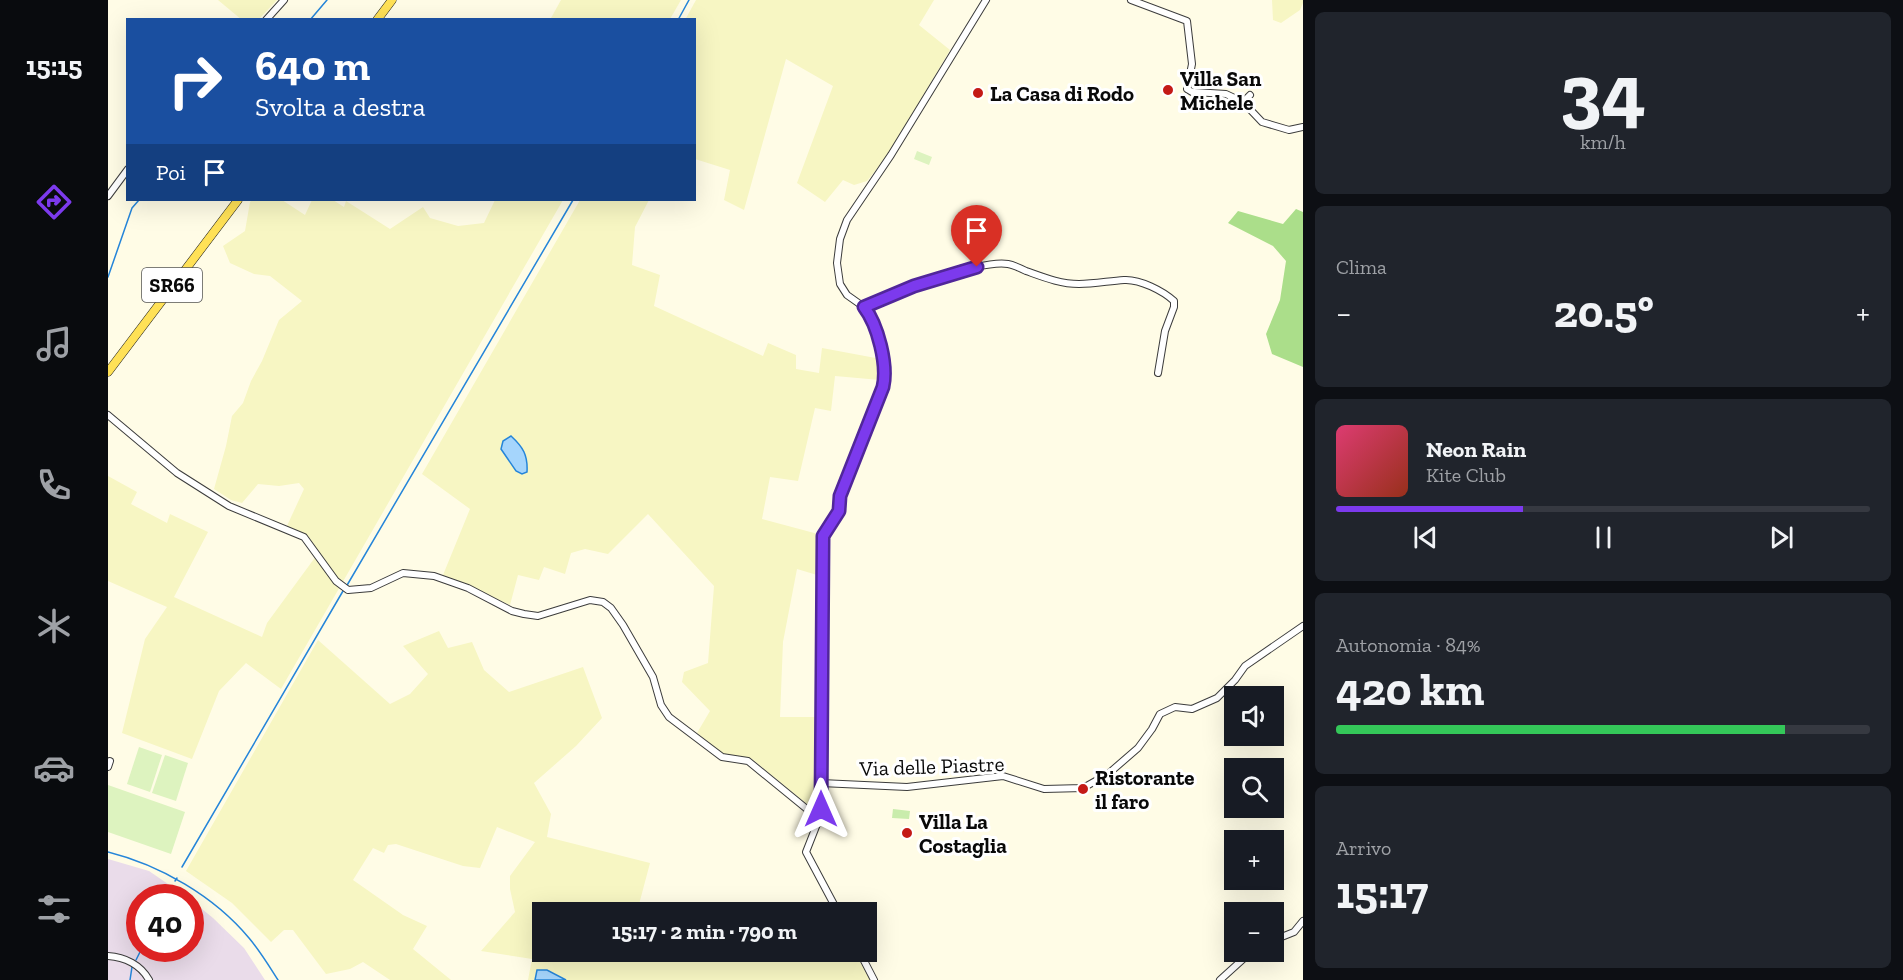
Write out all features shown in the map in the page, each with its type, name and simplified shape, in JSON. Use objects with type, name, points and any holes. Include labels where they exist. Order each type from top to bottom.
[{"type":"main road","points":[[378,18],[392,0]]},
{"type":"main road","name":"SR66","points":[[108,372],[236,201]]},
{"type":"street","points":[[268,18],[284,0]]},
{"type":"street","points":[[833,902],[806,852],[819,819],[821,783],[823,536],[839,511],[840,496],[886,374],[869,314],[864,307],[847,295],[840,284],[837,273],[838,252],[847,219],[891,155],[986,0]]},
{"type":"street","points":[[1131,0],[1188,21],[1192,64],[1187,88],[1193,92],[1226,94],[1243,102],[1262,122],[1289,130],[1303,127]]},
{"type":"street","points":[[1243,102],[1250,95]]},
{"type":"street","points":[[108,196],[126,172]]},
{"type":"street","points":[[864,307],[914,286],[998,263],[1009,264],[1063,283],[1112,283],[1126,280],[1141,283],[1167,295],[1174,302],[1165,331],[1158,373]]},
{"type":"street","points":[[108,415],[177,473],[229,506],[304,537],[324,565],[345,588],[371,588],[403,573],[434,576],[468,588],[512,611],[524,614],[538,616],[590,600],[603,602],[617,616],[633,642],[653,677],[661,705],[669,717],[722,757],[748,761],[819,819]]},
{"type":"street","name":"Via delle Piastre","points":[[821,783],[907,788],[1003,776],[1044,789],[1083,788],[1108,774],[1138,748],[1160,714],[1175,707],[1192,709],[1217,698],[1245,666],[1303,626]]},
{"type":"street","points":[[1284,936],[1294,932],[1303,921]]},
{"type":"street","points":[[108,956],[138,966],[149,980]]},
{"type":"street","points":[[865,962],[874,980]]},
{"type":"street","points":[[1220,980],[1240,962]]},
{"type":"shaded area","points":[[108,859],[149,871],[168,884],[126,884],[126,962],[204,962],[204,911],[244,948],[265,980],[108,980]]},
{"type":"green space","points":[[218,0],[277,0],[260,18],[240,18]]},
{"type":"green space","points":[[561,0],[681,0],[671,18],[551,18]]},
{"type":"green space","points":[[696,0],[934,0],[919,25],[950,50],[888,155],[867,181],[854,185],[843,180],[825,202],[797,183],[833,86],[786,59],[744,210],[724,200],[730,170],[696,159],[696,18],[686,18]]},
{"type":"green space","points":[[1272,0],[1303,0],[1303,3],[1300,10],[1281,23],[1273,20]]},
{"type":"green space","points":[[917,151],[932,157],[929,165],[914,159]]},
{"type":"green space","points":[[284,201],[305,215],[312,201],[335,201],[344,207],[346,201],[390,229],[423,207],[430,218],[458,226],[484,223],[495,201],[562,201],[281,689],[246,663],[219,691],[192,759],[122,733],[145,639],[167,607],[108,581],[108,476],[137,492],[131,504],[167,523],[170,514],[208,532],[174,597],[262,637],[267,623],[319,552],[308,536],[286,528],[304,489],[299,483],[279,486],[258,484],[242,503],[231,500],[214,489],[232,416],[243,403],[279,320],[302,301],[270,276],[254,274],[230,263],[223,246],[245,231],[250,202]]},
{"type":"green space","points":[[579,201],[648,201],[635,227],[632,265],[660,275],[654,306],[763,356],[768,343],[796,355],[796,369],[819,373],[822,348],[881,359],[880,380],[835,376],[831,411],[815,408],[798,481],[770,477],[762,519],[818,534],[817,575],[797,569],[783,642],[780,717],[816,717],[816,808],[812,808],[752,759],[723,754],[697,733],[710,711],[682,682],[684,672],[708,663],[714,586],[648,514],[608,554],[585,549],[571,553],[565,574],[544,567],[539,580],[518,575],[510,605],[443,575],[470,509],[422,474]]},
{"type":"green space","points":[[1296,209],[1303,212],[1303,367],[1272,354],[1266,334],[1280,300],[1286,261],[1273,246],[1228,223],[1238,211],[1283,224]]},
{"type":"green space","points":[[439,631],[448,648],[472,642],[484,670],[509,692],[583,667],[602,718],[576,746],[534,783],[551,814],[547,837],[650,863],[640,902],[532,902],[532,959],[481,951],[515,912],[510,876],[535,842],[497,827],[480,868],[463,866],[396,844],[388,845],[384,853],[373,848],[353,880],[403,915],[427,926],[413,949],[451,980],[390,980],[363,962],[350,969],[326,974],[293,930],[284,930],[271,942],[232,903],[186,871],[318,640],[390,704],[410,694],[428,674],[403,646]]},
{"type":"green space","points":[[139,747],[162,755],[150,792],[127,784]]},
{"type":"green space","points":[[165,755],[188,763],[176,801],[152,793]]},
{"type":"green space","points":[[108,785],[185,812],[171,854],[108,832]]},
{"type":"green space","points":[[893,809],[910,811],[909,819],[892,818]]},
{"type":"green space","points":[[532,959],[532,962],[860,962],[870,980],[528,980]]},
{"type":"water","points":[[511,436],[526,456],[527,472],[522,474],[516,471],[501,449],[503,441]]},
{"type":"water","points":[[537,970],[547,970],[566,980],[535,980]]},
{"type":"waterway","points":[[312,18],[327,0]]},
{"type":"waterway","points":[[679,18],[689,0]]},
{"type":"waterway","points":[[108,277],[132,208],[138,201]]},
{"type":"waterway","points":[[346,587],[572,201]]},
{"type":"waterway","points":[[182,867],[343,591]]},
{"type":"waterway","points":[[108,852],[147,865],[203,896],[220,909],[249,938],[278,980]]},
{"type":"waterway","points":[[130,980],[132,967]]},
{"type":"place","name":"Villa San Michele","points":[[1168,90]]},
{"type":"place","name":"La Casa di Rodo","points":[[978,93]]},
{"type":"place","name":"Ristorante il faro","points":[[1083,789]]},
{"type":"place","name":"Villa La Costaglia","points":[[907,833]]},
{"type":"route","points":[[821,809],[823,536],[839,511],[840,496],[886,374],[874,326],[864,307],[914,286],[977,267]]}]
